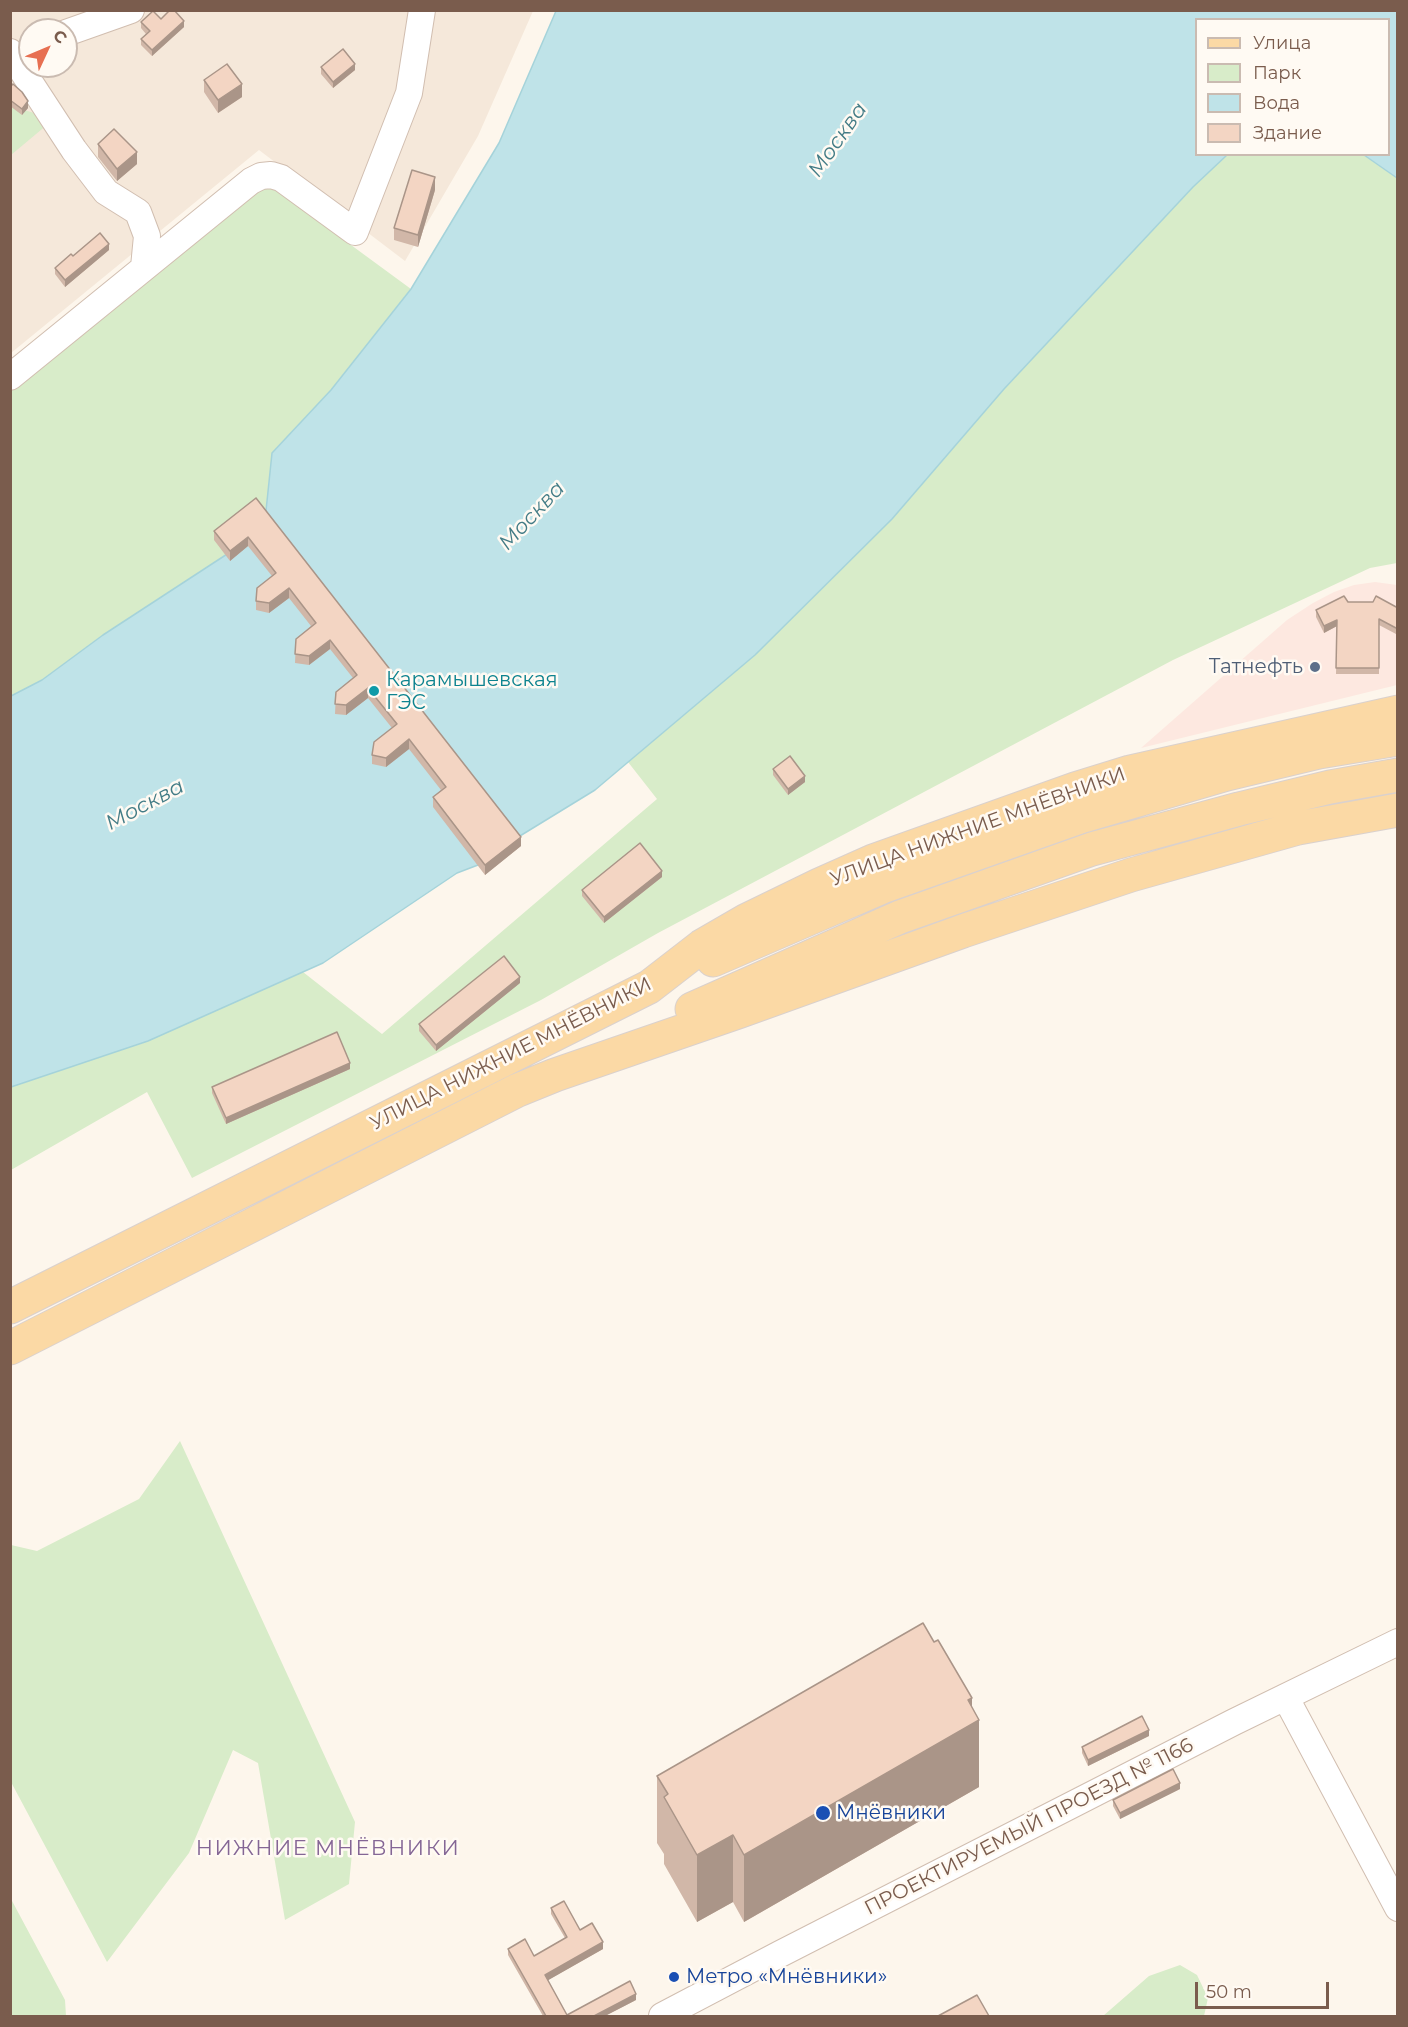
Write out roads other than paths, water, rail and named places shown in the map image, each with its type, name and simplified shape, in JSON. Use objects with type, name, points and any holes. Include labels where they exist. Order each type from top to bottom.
[{"type":"main road","name":"УЛИЦА НИЖНИЕ МНЁВНИКИ","points":[[10,1308],[649,987],[702,946],[738,925],[873,861],[1075,789],[1130,772],[1398,712]]},
{"type":"main road","points":[[649,987],[882,887],[1080,817],[1227,774],[1319,752],[1398,739]]},
{"type":"main road","points":[[555,1075],[720,995],[900,917],[1092,849],[1239,809],[1330,787],[1398,775]]},
{"type":"main road","name":"УЛИЦА НИЖНИЕ МНЁВНИКИ","points":[[10,1348],[518,1090],[555,1075],[963,931],[1131,875],[1298,828],[1398,810]]},
{"type":"street","points":[[78,29],[132,10]]},
{"type":"street","points":[[10,377],[251,181],[266,175],[281,178],[355,232],[409,93],[422,10]]},
{"type":"street","points":[[10,52],[74,150],[106,192],[138,212],[147,236],[144,267]]},
{"type":"street","points":[[56,1284],[72,1316]]},
{"type":"street","name":"ПРОЕКТИРУЕМЫЙ ПРОЕЗД № 1166","points":[[663,2016],[790,1948],[1213,1733],[1398,1642]]},
{"type":"street","points":[[1287,1698],[1398,1908]]},
{"type":"water","name":"Москва","points":[[556,11],[1397,11],[1397,178],[1365,156],[1390,156],[1390,18],[1195,18],[1195,156],[1226,156],[1193,187],[1004,389],[892,519],[755,655],[595,790],[515,839],[478,865],[457,873],[323,963],[148,1041],[11,1087],[11,696],[42,680],[103,635],[264,530],[272,453],[331,390],[411,289],[499,143]]},
{"type":"place","name":"Татнефть","points":[[1315,667]]},
{"type":"place","name":"Карамышевская ГЭС","points":[[374,691]]},
{"type":"place","name":"Мнёвники","points":[[823,1813]]},
{"type":"place","name":"Метро «Мнёвники»","points":[[674,1977]]},
{"type":"district","name":"НИЖНИЕ МНЁВНИКИ","points":[[328,1849]]}]
